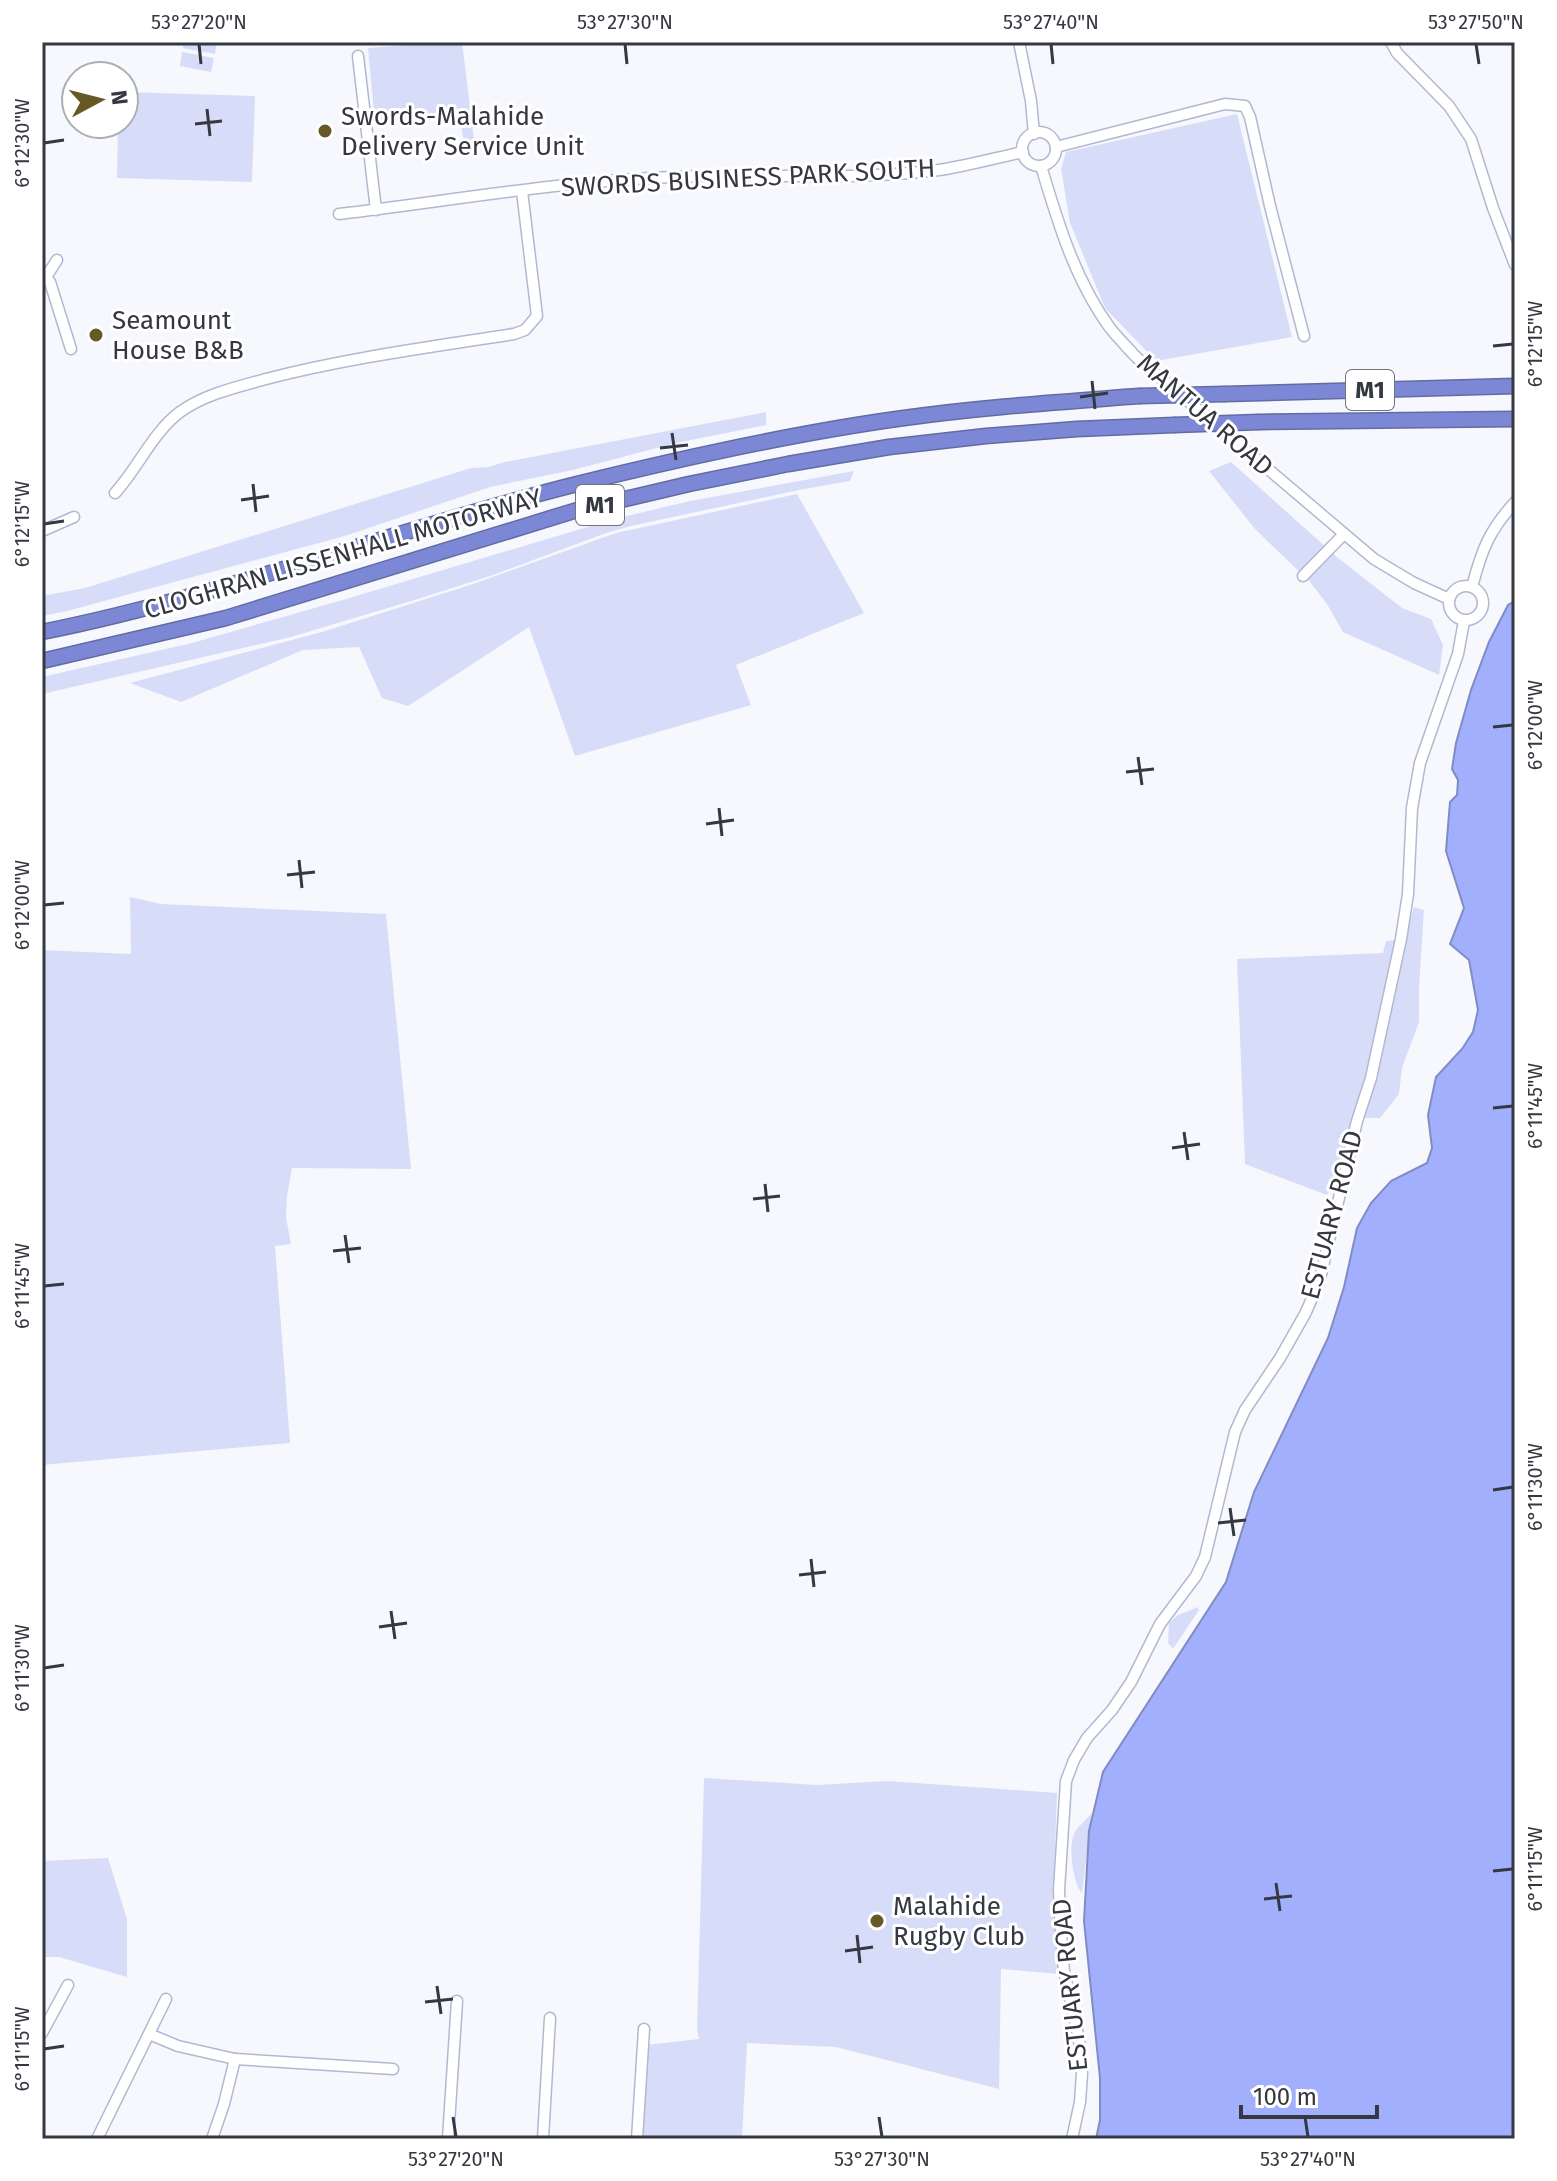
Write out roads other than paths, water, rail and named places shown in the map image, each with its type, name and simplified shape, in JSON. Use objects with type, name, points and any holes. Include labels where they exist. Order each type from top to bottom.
[{"type":"highway","name":"CLOGHRAN LISSENHALL MOTORWAY","points":[[42,632],[186,599],[555,490],[747,445],[905,418],[1139,396],[1515,386]]},
{"type":"highway","name":"CLOGHRAN LISSENHALL MOTORWAY","points":[[42,661],[226,618],[574,511],[689,484],[889,447],[1031,433],[1174,425],[1515,419]]},
{"type":"street","points":[[1019,42],[1034,134]]},
{"type":"street","points":[[1391,42],[1397,53],[1449,106],[1471,139],[1515,265]]},
{"type":"street","points":[[358,56],[376,210]]},
{"type":"street","points":[[1056,147],[1225,104],[1245,106],[1304,336]]},
{"type":"street","points":[[1034,134],[1048,135],[1056,147],[1052,160],[1041,166],[1030,163],[1023,152],[1026,139],[1034,134]]},
{"type":"street","name":"SWORDS BUSINESS PARK SOUTH","points":[[339,214],[563,186],[671,177],[906,173],[943,169],[1023,152]]},
{"type":"street","name":"MANTUA ROAD","points":[[1041,166],[1070,256],[1095,306],[1111,330],[1136,357],[1374,559],[1449,599]]},
{"type":"street","points":[[115,493],[131,476],[169,422],[205,398],[318,366],[525,330],[537,316],[522,191]]},
{"type":"street","points":[[57,260],[44,277],[50,282],[71,349]]},
{"type":"street","points":[[1472,587],[1481,552],[1493,528],[1515,502]]},
{"type":"street","points":[[42,531],[74,517]]},
{"type":"street","points":[[1303,576],[1344,534]]},
{"type":"street","points":[[1472,587],[1481,594],[1482,610],[1475,618],[1464,621],[1453,615],[1448,605],[1449,599],[1456,589],[1472,587]]},
{"type":"street","name":"ESTUARY ROAD","points":[[1072,2139],[1082,2074],[1079,2039],[1064,1971],[1061,1932],[1059,1890],[1066,1781],[1087,1738],[1131,1682],[1160,1624],[1196,1576],[1205,1557],[1235,1432],[1245,1410],[1305,1314],[1319,1283],[1357,1121],[1371,1078],[1401,939],[1408,894],[1412,808],[1420,763],[1458,654],[1464,621]]},
{"type":"street","points":[[43,2030],[68,1985]]},
{"type":"street","points":[[97,2139],[166,1999]]},
{"type":"street","points":[[448,2139],[457,2001]]},
{"type":"street","points":[[543,2139],[550,2018]]},
{"type":"street","points":[[637,2139],[644,2029]]},
{"type":"street","points":[[149,2034],[178,2046],[235,2059],[393,2069]]},
{"type":"street","points":[[212,2139],[235,2059]]},
{"type":"water","points":[[1515,601],[1515,2139],[1096,2139],[1100,2120],[1100,2078],[1084,1921],[1089,1831],[1103,1772],[1226,1582],[1254,1492],[1328,1338],[1344,1287],[1357,1228],[1371,1203],[1391,1181],[1427,1163],[1432,1148],[1428,1115],[1436,1077],[1473,1032],[1478,1010],[1469,960],[1450,944],[1464,908],[1446,851],[1450,802],[1457,795],[1458,780],[1452,769],[1456,743],[1489,642],[1508,605]]},
{"type":"place","name":"Swords-Malahide Delivery Service Unit","points":[[325,131]]},
{"type":"place","name":"Seamount House B&B","points":[[96,335]]},
{"type":"place","name":"Malahide Rugby Club","points":[[877,1921]]}]
